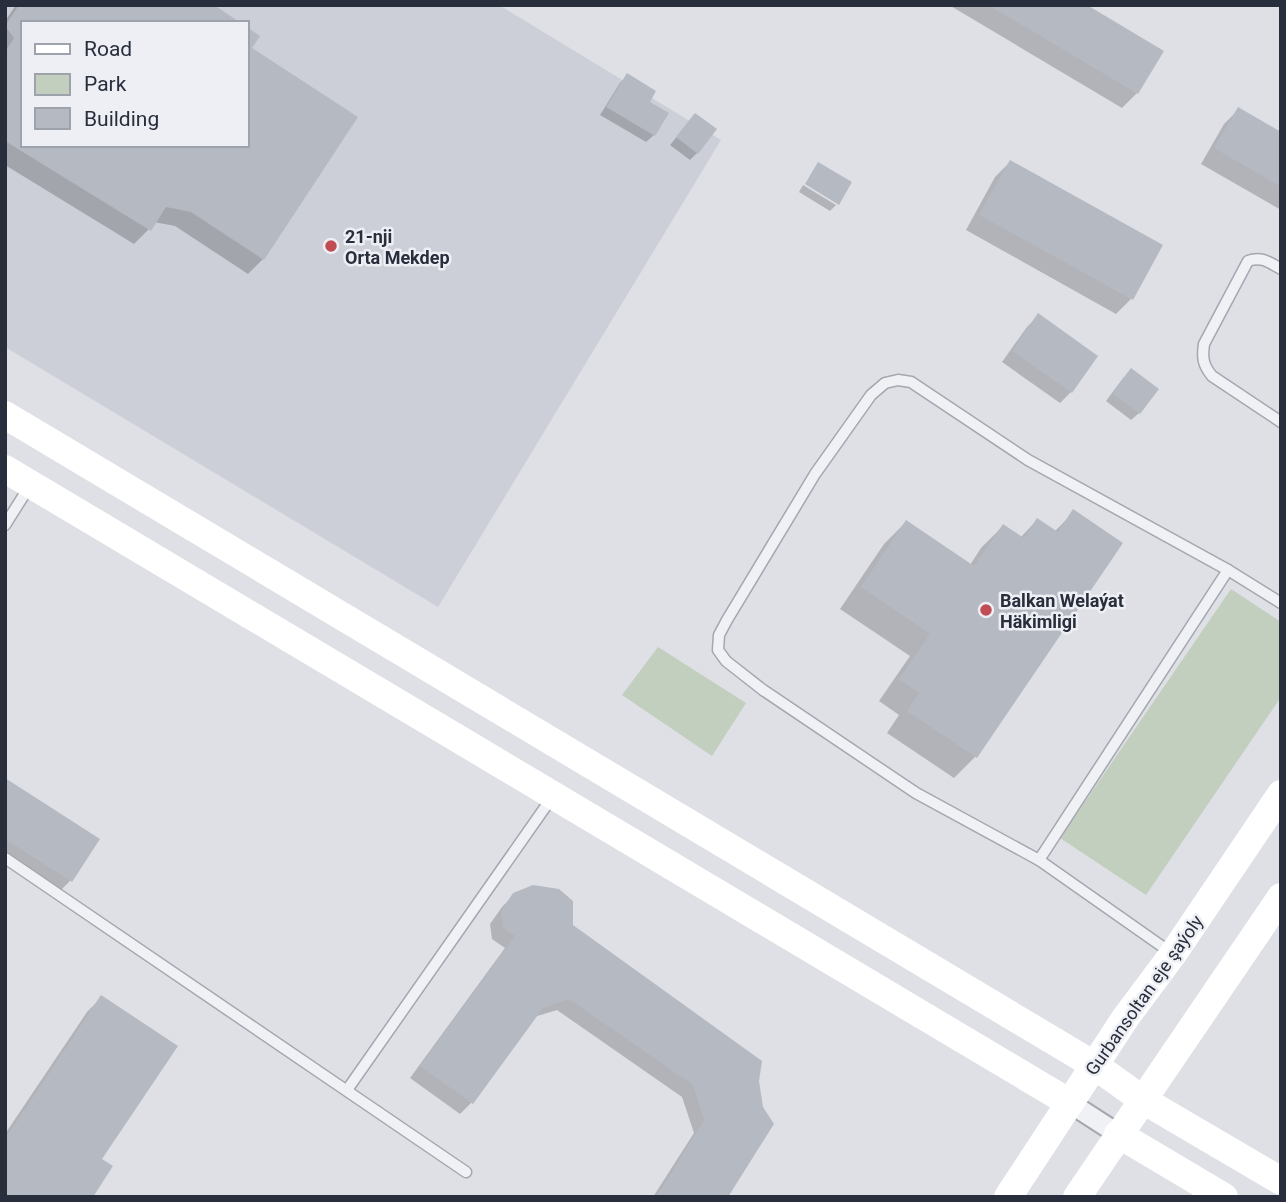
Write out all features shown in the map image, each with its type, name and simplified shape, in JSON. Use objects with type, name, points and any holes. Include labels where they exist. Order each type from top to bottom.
[{"type":"street","points":[[5,415],[1094,1065],[1143,1100],[1281,1181]]},
{"type":"street","points":[[5,470],[1224,1197]]},
{"type":"street","name":"Gurbansoltan eje şaýoly","points":[[1008,1197],[1126,1017],[1173,954],[1281,794]]},
{"type":"street","points":[[1077,1197],[1281,897]]},
{"type":"lane","points":[[1281,269],[1263,259],[1248,261],[1204,344],[1202,357],[1204,366],[1212,376],[1281,422]]},
{"type":"lane","points":[[1173,954],[1040,860],[916,793],[763,690],[726,661],[718,650],[719,635],[815,474],[871,395],[885,383],[898,380],[911,382],[1028,460],[1228,570],[1281,603]]},
{"type":"lane","points":[[5,525],[31,485]]},
{"type":"lane","points":[[1040,860],[1228,570]]},
{"type":"lane","points":[[347,1090],[553,796]]},
{"type":"lane","points":[[5,858],[466,1172]]},
{"type":"shaded area","name":"21-nji Orta Mekdep","points":[[5,5],[499,5],[721,140],[438,607],[5,347]]},
{"type":"green space","points":[[1231,589],[1281,622],[1281,697],[1146,895],[1060,838]]},
{"type":"green space","points":[[658,647],[746,703],[712,756],[622,695]]},
{"type":"building","points":[[19,5],[214,5],[238,21],[21,21],[21,147],[248,147],[248,28],[260,36],[252,48],[358,117],[264,260],[191,212],[166,207],[151,231],[5,141],[5,52],[14,38],[5,26]]},
{"type":"building","points":[[988,5],[1087,5],[1164,51],[1138,94]]},
{"type":"building","points":[[627,73],[656,91],[650,102],[669,113],[655,136],[606,107]]},
{"type":"building","points":[[1238,107],[1281,132],[1281,187],[1214,148]]},
{"type":"building","points":[[695,113],[717,129],[698,154],[676,137]]},
{"type":"building","points":[[1010,160],[1163,245],[1133,300],[979,215]]},
{"type":"building","points":[[818,162],[852,182],[839,205],[805,184]]},
{"type":"building","points":[[1038,313],[1098,356],[1072,393],[1012,351]]},
{"type":"building","points":[[1131,368],[1159,389],[1140,414],[1112,393]]},
{"type":"building","name":"Balkan Welaýat Häkimligi","points":[[1073,509],[1123,543],[977,758],[907,711],[919,693],[899,679],[930,634],[861,587],[906,520],[974,566],[1003,524],[1024,538],[1037,518],[1058,532]]},
{"type":"building","points":[[5,778],[100,839],[72,882],[5,839]]},
{"type":"building","points":[[533,885],[559,889],[573,901],[573,925],[762,1061],[759,1081],[763,1107],[774,1124],[728,1197],[656,1197],[704,1120],[693,1085],[569,999],[543,1008],[473,1104],[420,1066],[515,936],[503,928],[501,911],[513,893]]},
{"type":"building","points":[[101,995],[178,1046],[102,1159],[113,1166],[93,1197],[5,1197],[5,1139]]},
{"type":"place","name":"21-nji Orta Mekdep","points":[[331,246]]},
{"type":"place","name":"Balkan Welaýat Häkimligi","points":[[986,610]]}]
